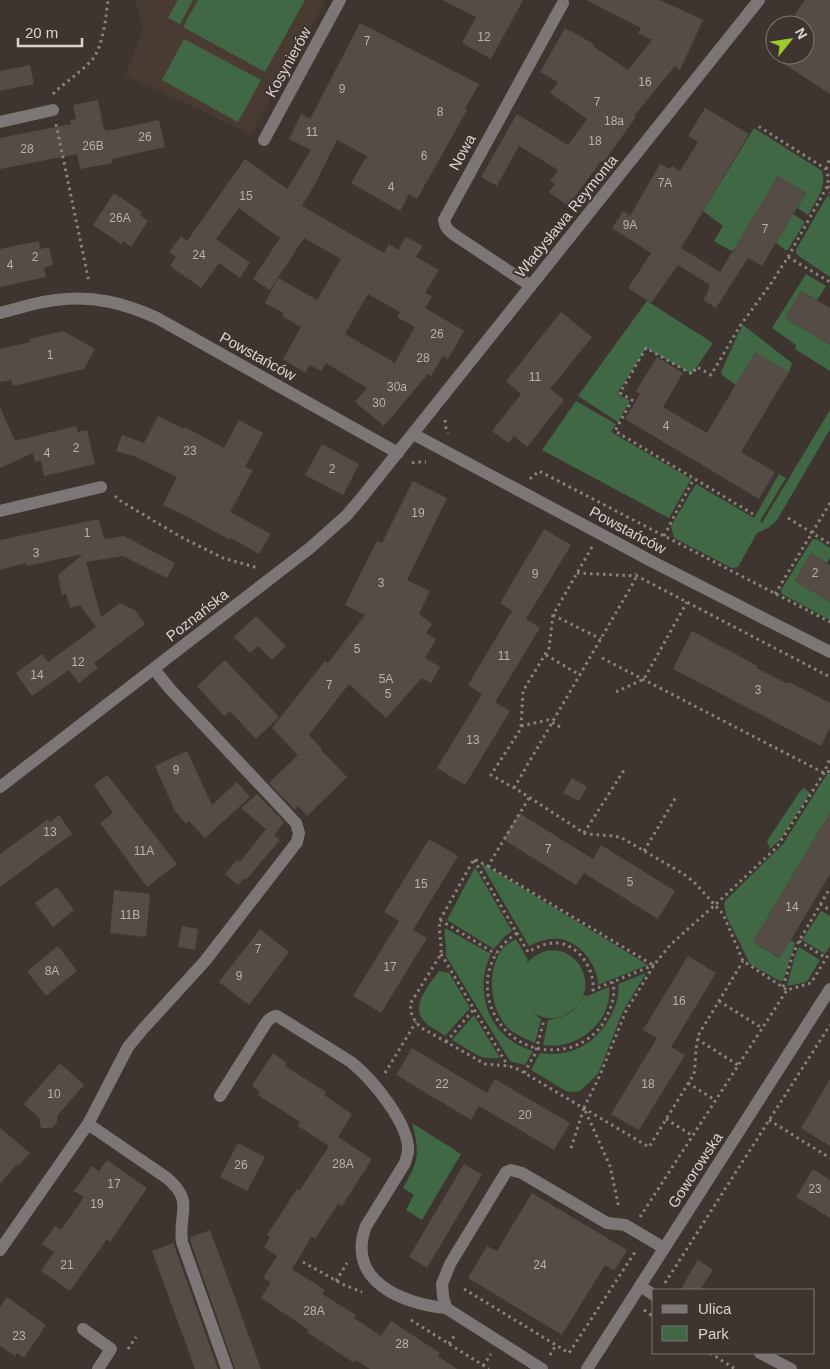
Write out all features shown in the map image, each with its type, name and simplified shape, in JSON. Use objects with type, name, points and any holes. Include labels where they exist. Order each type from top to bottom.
[{"type":"street","name":"Kosynierów","points":[[264,140],[340,0]]},
{"type":"street","name":"Władysława Reymonta","points":[[398,453],[759,0]]},
{"type":"street","name":"Nowa","points":[[531,286],[453,234],[444,224],[444,220],[563,3]]},
{"type":"street","points":[[0,122],[53,110]]},
{"type":"street","name":"Powstańców","points":[[0,313],[56,300],[76,298],[97,299],[138,309],[398,453]]},
{"type":"street","name":"Powstańców","points":[[413,434],[655,563],[830,652]]},
{"type":"street","name":"Poznańska","points":[[0,786],[154,670],[330,532],[358,503],[398,453]]},
{"type":"street","points":[[0,511],[101,487]]},
{"type":"street","points":[[0,1250],[88,1124],[128,1048],[143,1028],[205,961],[297,842],[299,833],[296,822],[154,670]]},
{"type":"street","name":"Goworowska","points":[[587,1369],[830,989]]},
{"type":"street","points":[[220,1096],[266,1023],[274,1016],[277,1016],[351,1062],[376,1087],[394,1113],[401,1125],[408,1146],[408,1154],[404,1164],[366,1226],[361,1244],[362,1257],[367,1270],[384,1288],[414,1301],[446,1308],[542,1369]]},
{"type":"street","points":[[88,1124],[167,1178],[182,1194],[184,1203],[180,1230],[182,1242],[227,1369]]},
{"type":"street","points":[[446,1308],[442,1296],[442,1284],[450,1264],[506,1172],[511,1170],[522,1172],[607,1223],[627,1226],[664,1248]]},
{"type":"street","points":[[640,1286],[652,1294]]},
{"type":"street","points":[[83,1330],[111,1349],[98,1369]]},
{"type":"street","points":[[762,1354],[791,1369]]},
{"type":"path","points":[[89,286],[51,100],[60,87],[93,58],[99,45],[108,0]]},
{"type":"path","points":[[758,126],[826,169]]},
{"type":"path","points":[[830,157],[826,169],[830,193]]},
{"type":"path","points":[[753,514],[615,431],[632,400],[620,393],[646,348],[692,374],[697,367],[711,376],[740,326],[788,257],[828,185]]},
{"type":"path","points":[[788,257],[830,282]]},
{"type":"path","points":[[444,419],[448,434],[453,438]]},
{"type":"path","points":[[407,466],[415,462],[424,461],[431,464]]},
{"type":"path","points":[[523,474],[531,478],[539,471],[830,622]]},
{"type":"path","points":[[664,536],[694,478]]},
{"type":"path","points":[[101,487],[110,491],[119,500],[190,542],[223,558],[261,568],[253,574]]},
{"type":"path","points":[[775,594],[830,504]]},
{"type":"path","points":[[788,518],[830,544]]},
{"type":"path","points":[[600,551],[592,547],[553,614],[550,648],[523,691],[521,726],[492,775],[584,833],[622,838],[688,877],[723,914],[743,961],[785,988],[810,983],[830,952]]},
{"type":"path","points":[[514,788],[636,580],[636,571]]},
{"type":"path","points":[[577,572],[637,576],[830,677]]},
{"type":"path","points":[[616,692],[644,679],[688,602]]},
{"type":"path","points":[[553,614],[601,639]]},
{"type":"path","points":[[546,655],[580,675]]},
{"type":"path","points":[[602,658],[824,773],[830,771]]},
{"type":"path","points":[[521,726],[548,720],[562,728]]},
{"type":"path","points":[[571,1148],[584,1108],[600,1075],[626,1011],[654,965],[671,944],[777,847],[824,773],[830,758]]},
{"type":"path","points":[[584,833],[624,770]]},
{"type":"path","points":[[644,851],[676,797]]},
{"type":"path","points":[[488,866],[529,798]]},
{"type":"path","points":[[474,859],[440,920],[441,954],[410,1004],[412,1016],[420,1027],[485,1064],[516,1068],[650,1147],[694,1074],[696,1044],[699,1034],[743,961]]},
{"type":"path","points":[[474,859],[654,965]]},
{"type":"path","points":[[474,859],[528,952],[537,947],[557,943],[567,945],[583,958],[589,966],[594,984],[593,990],[654,965]]},
{"type":"path","points":[[627,1226],[693,1136],[762,1028],[785,988],[793,954],[799,941],[830,888]]},
{"type":"path","points":[[820,904],[830,910]]},
{"type":"path","points":[[440,920],[496,954]]},
{"type":"path","points":[[516,933],[502,944],[493,960],[488,978],[488,992],[492,1012],[503,1028],[510,1035],[524,1043],[547,1050],[575,1046],[591,1037],[610,1010],[613,1000],[613,982]]},
{"type":"path","points":[[799,941],[826,958]]},
{"type":"path","points":[[441,954],[508,1066]]},
{"type":"path","points":[[719,1001],[762,1028]]},
{"type":"path","points":[[446,1042],[474,1009]]},
{"type":"path","points":[[524,1073],[538,1048],[544,1020]]},
{"type":"path","points":[[376,1087],[416,1022]]},
{"type":"path","points":[[661,1289],[830,1025]]},
{"type":"path","points":[[697,1039],[738,1065]]},
{"type":"path","points":[[688,1083],[715,1100]]},
{"type":"path","points":[[464,1290],[569,1353],[639,1246],[627,1238],[627,1226],[610,1166],[584,1108]]},
{"type":"path","points":[[666,1119],[693,1136]]},
{"type":"path","points":[[769,1120],[830,1158]]},
{"type":"path","points":[[336,1281],[350,1258]]},
{"type":"path","points":[[303,1262],[336,1281],[365,1293]]},
{"type":"path","points":[[408,1318],[489,1369]]},
{"type":"path","points":[[449,1344],[459,1328]]},
{"type":"path","points":[[483,1366],[494,1350]]},
{"type":"path","points":[[712,1354],[736,1369]]},
{"type":"shaded area","points":[[135,0],[326,0],[251,134],[125,75],[143,30]]},
{"type":"green space","points":[[178,0],[193,0],[180,24],[168,18]]},
{"type":"green space","points":[[198,0],[305,0],[265,72],[183,27]]},
{"type":"green space","points":[[184,39],[261,80],[238,122],[162,80]]},
{"type":"green space","points":[[754,128],[822,171],[823,183],[820,194],[808,215],[797,208],[806,193],[778,176],[731,251],[714,241],[723,226],[703,211]]},
{"type":"green space","points":[[829,195],[830,277],[796,254],[796,250]]},
{"type":"green space","points":[[793,214],[805,222],[787,251],[776,243]]},
{"type":"green space","points":[[806,274],[826,286],[817,300],[801,291],[785,318],[830,345],[830,371],[795,349],[796,345],[772,328]]},
{"type":"green space","points":[[647,301],[713,343],[692,374],[646,348],[617,394],[630,401],[618,422],[578,396]]},
{"type":"green space","points":[[743,325],[792,363],[789,372],[736,385],[723,376],[721,372]]},
{"type":"green space","points":[[576,401],[616,424],[611,432],[691,479],[669,518],[542,450]]},
{"type":"green space","points":[[830,410],[830,429],[777,520],[768,528],[757,533],[738,567],[732,568],[674,538],[671,526],[696,484],[754,518],[779,474],[786,478],[760,521],[762,523]]},
{"type":"green space","points":[[813,539],[830,548],[830,558],[827,563],[811,553],[795,581],[830,602],[830,620],[782,594],[781,590]]},
{"type":"green space","points":[[830,773],[830,813],[753,942],[779,958],[790,940],[795,943],[783,981],[780,981],[750,964],[726,915],[724,904],[783,844],[827,774]]},
{"type":"green space","points":[[804,788],[810,793],[780,840],[770,849],[767,841]]},
{"type":"green space","points":[[480,862],[648,965],[598,985],[591,962],[581,950],[567,941],[560,939],[544,940],[529,946]]},
{"type":"green space","points":[[475,867],[512,931],[494,949],[447,920]]},
{"type":"green space","points":[[821,911],[830,916],[830,946],[825,954],[802,940]]},
{"type":"green space","points":[[445,928],[491,954],[484,978],[485,1002],[495,1024],[502,1033],[517,1044],[533,1051],[525,1065],[510,1061],[446,956]]},
{"type":"green space","points":[[516,939],[528,960],[525,965],[540,953],[555,950],[568,954],[578,963],[584,975],[585,989],[579,1003],[565,1015],[557,1018],[548,1018],[532,1013],[541,1019],[535,1043],[508,1028],[497,1010],[493,998],[492,975],[495,964],[499,954],[506,945]]},
{"type":"green space","points":[[799,947],[820,960],[806,982],[787,986],[795,956]]},
{"type":"green space","points":[[439,971],[449,973],[470,1008],[445,1036],[428,1025],[419,1012],[421,998]]},
{"type":"green space","points":[[646,973],[623,1011],[598,1074],[580,1091],[566,1091],[531,1070],[540,1053],[564,1053],[575,1050],[593,1039],[608,1022],[613,1011],[618,998],[618,984]]},
{"type":"green space","points":[[609,987],[609,1000],[605,1012],[590,1031],[579,1039],[568,1043],[555,1046],[543,1045],[548,1020],[560,1018],[570,1013],[584,995],[587,996]]},
{"type":"green space","points":[[474,1015],[500,1058],[479,1056],[452,1040]]},
{"type":"green space","points":[[412,1123],[461,1154],[422,1220],[406,1210],[414,1195],[403,1188],[415,1163],[417,1150]]},
{"type":"building","points":[[442,0],[523,0],[491,59],[462,43],[476,17]]},
{"type":"building","points":[[586,0],[660,0],[703,20],[680,70],[675,66],[634,116],[636,117],[603,163],[601,161],[568,206],[549,192],[555,184],[550,181],[558,170],[519,146],[497,186],[481,177],[517,114],[568,145],[587,119],[550,93],[558,82],[540,72],[565,28],[594,44],[593,46],[628,70],[652,40],[638,33],[641,28]]},
{"type":"building","points":[[805,0],[830,0],[830,94],[786,65],[815,65],[815,15],[795,15]]},
{"type":"building","points":[[360,23],[479,84],[465,109],[467,110],[417,199],[409,194],[400,211],[351,183],[367,156],[337,140],[302,206],[384,253],[389,244],[398,250],[406,237],[423,246],[416,257],[439,270],[425,293],[432,296],[425,308],[464,331],[448,359],[443,356],[431,376],[428,374],[384,426],[355,402],[367,388],[326,363],[321,371],[310,365],[305,373],[283,359],[301,327],[282,316],[284,313],[265,303],[278,278],[317,300],[341,259],[304,238],[270,290],[253,279],[280,238],[239,208],[216,239],[250,263],[240,278],[219,263],[201,288],[170,266],[176,257],[169,252],[181,236],[187,241],[245,159],[287,189],[311,150],[289,139],[301,114],[310,119]],"holes":[[[368,294],[400,312],[397,317],[415,327],[395,363],[345,334]]]},
{"type":"building","points":[[30,65],[34,84],[0,91],[0,71]]},
{"type":"building","points":[[98,100],[104,130],[106,129],[107,131],[159,120],[165,147],[112,159],[113,163],[80,169],[77,154],[0,169],[0,138],[71,124],[70,120],[76,119],[73,105]]},
{"type":"building","points":[[705,108],[749,134],[681,248],[720,272],[778,176],[806,193],[762,266],[748,258],[716,308],[703,300],[710,285],[678,265],[651,303],[628,288],[651,253],[612,228],[623,211],[630,216],[660,164],[670,169],[672,166],[680,171],[698,142],[688,136]]},
{"type":"building","points":[[114,193],[142,212],[140,215],[148,221],[131,247],[123,241],[121,244],[93,225]]},
{"type":"building","points":[[39,241],[40,249],[49,247],[53,265],[44,268],[46,277],[0,287],[0,249]]},
{"type":"building","points":[[801,291],[830,308],[830,345],[785,318]]},
{"type":"building","points":[[561,312],[592,337],[550,389],[564,400],[527,447],[514,436],[508,443],[492,431],[521,394],[506,381]]},
{"type":"building","points":[[63,331],[95,349],[84,369],[13,386],[11,380],[0,382],[0,349],[30,342],[30,339]]},
{"type":"building","points":[[755,352],[789,372],[741,452],[775,472],[759,499],[625,419],[640,394],[636,391],[657,357],[683,373],[663,407],[707,433]]},
{"type":"building","points":[[0,407],[15,441],[76,426],[78,432],[87,430],[95,464],[44,476],[41,461],[35,462],[33,453],[0,468]]},
{"type":"building","points":[[158,416],[184,429],[185,427],[224,448],[239,420],[263,433],[245,467],[253,470],[230,512],[271,534],[259,554],[231,538],[230,540],[163,505],[177,477],[136,457],[116,451],[122,435],[144,443]]},
{"type":"building","points":[[322,444],[359,464],[343,495],[305,475]]},
{"type":"building","points":[[413,481],[447,498],[407,580],[430,591],[419,614],[432,624],[426,633],[436,639],[425,658],[440,667],[431,683],[422,678],[386,718],[349,684],[309,735],[347,777],[307,816],[298,806],[295,810],[269,783],[298,755],[272,728],[325,661],[328,663],[365,615],[345,605],[377,541],[382,543]]},
{"type":"building","points":[[99,519],[104,539],[124,536],[175,563],[167,578],[123,556],[86,562],[101,617],[120,603],[135,610],[145,624],[94,663],[98,668],[79,683],[69,670],[32,696],[16,673],[42,654],[48,662],[96,627],[80,605],[70,608],[66,593],[62,596],[58,575],[83,554],[27,566],[26,563],[0,570],[0,540]]},
{"type":"building","points":[[544,529],[571,545],[526,619],[540,628],[495,702],[510,711],[465,785],[437,768],[482,694],[468,685],[512,611],[500,603]]},
{"type":"building","points":[[811,553],[830,565],[830,602],[795,581]]},
{"type":"building","points":[[256,616],[286,646],[272,660],[258,646],[250,653],[234,637]]},
{"type":"building","points":[[692,631],[758,666],[756,668],[830,703],[830,728],[821,746],[673,669]]},
{"type":"building","points":[[225,660],[279,717],[256,739],[230,711],[224,716],[197,686]]},
{"type":"building","points":[[187,751],[212,805],[237,782],[250,797],[205,838],[189,821],[186,824],[175,811],[155,766]]},
{"type":"building","points":[[107,775],[177,864],[147,887],[100,823],[113,813],[94,785]]},
{"type":"building","points":[[572,778],[587,787],[579,801],[563,793]]},
{"type":"building","points":[[257,794],[284,822],[274,835],[280,840],[246,880],[244,878],[238,885],[225,874],[237,860],[240,862],[266,829],[241,808]]},
{"type":"building","points":[[519,813],[593,859],[601,845],[675,891],[658,919],[584,873],[576,885],[503,839]]},
{"type":"building","points":[[830,813],[830,874],[780,958],[753,942]]},
{"type":"building","points":[[59,815],[72,834],[0,887],[0,854],[48,819],[50,822]]},
{"type":"building","points":[[429,839],[458,856],[413,930],[427,938],[381,1013],[353,996],[399,921],[384,912]]},
{"type":"building","points":[[57,887],[74,910],[53,927],[35,903]]},
{"type":"building","points":[[114,890],[150,894],[146,937],[110,933]]},
{"type":"building","points":[[182,926],[198,929],[195,950],[178,947]]},
{"type":"building","points":[[260,929],[289,952],[249,1005],[219,982]]},
{"type":"building","points":[[58,946],[77,971],[46,996],[27,971]]},
{"type":"building","points":[[688,956],[716,973],[671,1047],[685,1055],[639,1130],[611,1114],[657,1038],[643,1030]]},
{"type":"building","points":[[412,1048],[487,1093],[495,1079],[570,1123],[554,1150],[479,1106],[471,1120],[396,1075]]},
{"type":"building","points":[[273,1053],[287,1063],[285,1066],[326,1092],[324,1095],[352,1114],[338,1137],[372,1159],[342,1206],[338,1204],[315,1239],[312,1236],[292,1269],[325,1290],[322,1294],[356,1315],[354,1318],[381,1336],[391,1321],[440,1353],[438,1356],[457,1369],[370,1369],[356,1360],[354,1363],[307,1332],[309,1330],[261,1298],[271,1282],[263,1278],[277,1256],[264,1247],[270,1237],[267,1235],[297,1189],[300,1190],[329,1146],[298,1126],[300,1122],[258,1095],[260,1092],[252,1086]]},
{"type":"building","points":[[60,1063],[84,1085],[57,1116],[57,1122],[52,1128],[41,1128],[39,1118],[24,1104]]},
{"type":"building","points":[[830,1079],[830,1146],[801,1128]]},
{"type":"building","points":[[0,1128],[30,1153],[18,1166],[17,1164],[0,1184]]},
{"type":"building","points":[[238,1143],[265,1157],[247,1191],[220,1177]]},
{"type":"building","points":[[107,1160],[147,1188],[110,1242],[107,1239],[70,1291],[41,1271],[54,1252],[42,1244],[55,1226],[61,1230],[84,1197],[74,1191],[92,1166],[99,1171]]},
{"type":"building","points":[[464,1164],[482,1175],[427,1268],[409,1257]]},
{"type":"building","points":[[813,1169],[830,1180],[830,1218],[796,1197]]},
{"type":"building","points":[[532,1193],[627,1250],[614,1271],[605,1265],[562,1335],[468,1278],[487,1246],[497,1251]]},
{"type":"building","points":[[210,1230],[261,1369],[235,1369],[190,1240],[191,1237]]},
{"type":"building","points":[[174,1243],[218,1369],[195,1369],[152,1251]]},
{"type":"building","points":[[698,1260],[713,1270],[701,1289],[682,1289]]},
{"type":"building","points":[[7,1297],[46,1325],[24,1358],[17,1353],[15,1356],[0,1346],[0,1307]]}]
